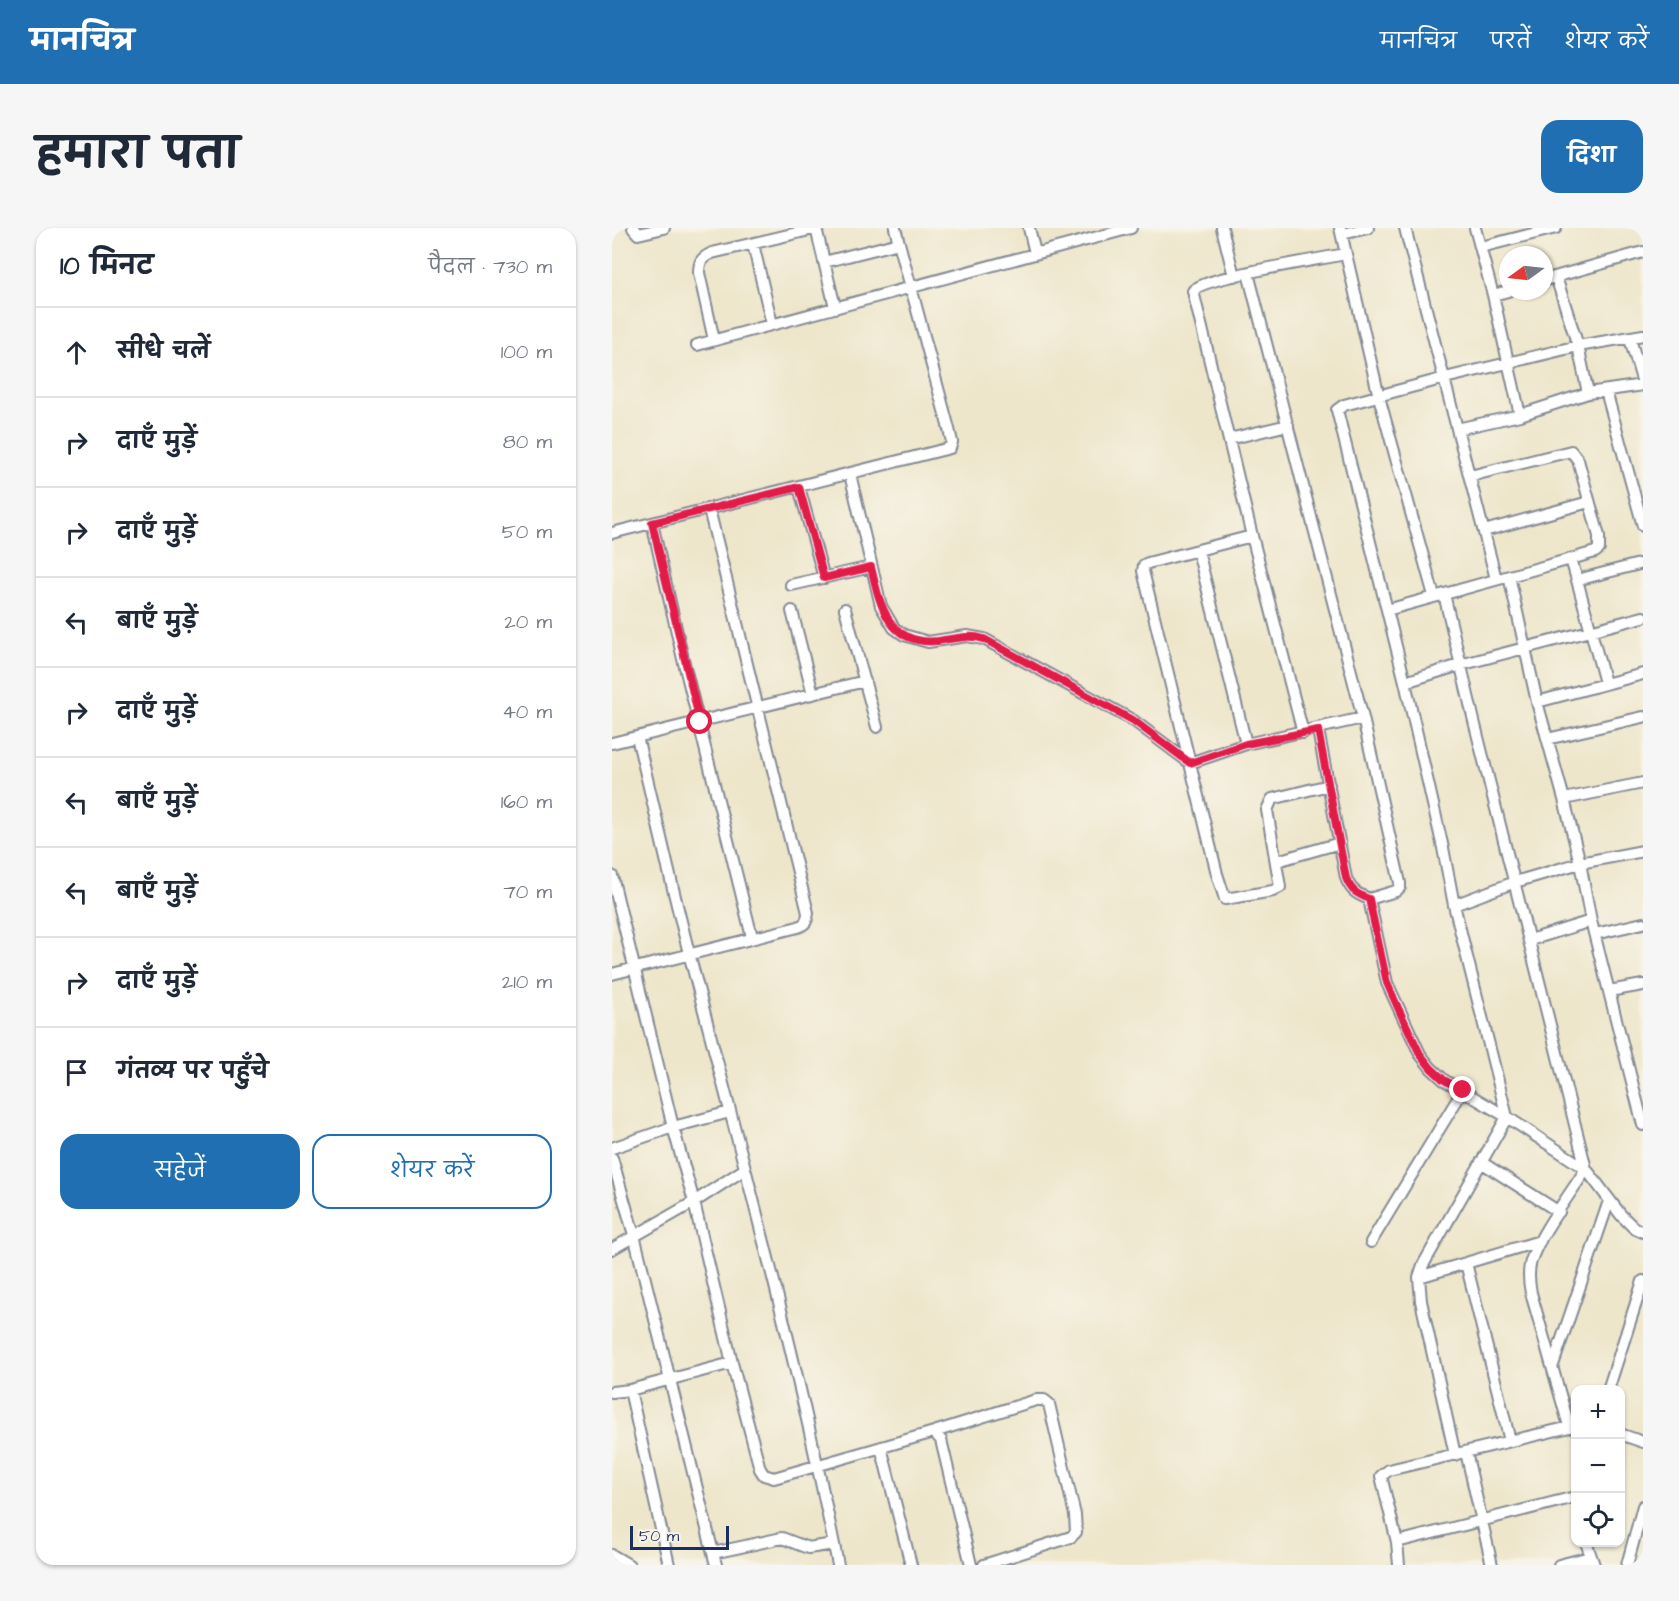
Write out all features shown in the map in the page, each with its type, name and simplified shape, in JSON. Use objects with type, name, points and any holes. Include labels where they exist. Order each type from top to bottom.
[{"type":"street","points":[[633,228],[638,234],[664,228]]},
{"type":"street","points":[[714,340],[699,273],[702,258],[712,254],[817,228],[835,307]]},
{"type":"street","points":[[612,533],[950,448],[952,442],[895,228]]},
{"type":"street","points":[[1029,228],[1035,254]]},
{"type":"street","points":[[696,345],[1131,228]]},
{"type":"street","points":[[1222,228],[1234,276]]},
{"type":"street","points":[[1368,228],[1341,231],[1345,254],[1379,397],[1460,665],[1586,1169],[1540,1240],[1530,1264],[1528,1278],[1571,1423]]},
{"type":"street","points":[[1405,228],[1496,579]]},
{"type":"street","points":[[1475,228],[1493,295],[1520,415]]},
{"type":"street","points":[[1481,247],[1556,228]]},
{"type":"street","points":[[824,262],[899,243]]},
{"type":"street","points":[[753,244],[772,324]]},
{"type":"street","points":[[1553,278],[1643,252]]},
{"type":"street","points":[[1303,733],[1252,536],[1193,291],[1200,285],[1234,276],[1345,254]]},
{"type":"street","points":[[1248,273],[1363,718],[1400,887],[1396,891],[1369,899],[1355,893],[1350,887],[1318,730]]},
{"type":"street","points":[[1556,277],[1578,346],[1588,393]]},
{"type":"street","points":[[1493,295],[1499,293]]},
{"type":"street","points":[[1492,1565],[1482,1521],[1460,1453],[1421,1301],[1419,1277],[1423,1265],[1507,1117],[1454,905],[1405,682],[1338,415],[1339,407],[1445,378],[1578,346],[1643,335]]},
{"type":"street","points":[[1457,429],[1520,415],[1588,393],[1643,384],[1630,339]]},
{"type":"street","points":[[1606,391],[1643,526]]},
{"type":"street","points":[[1229,440],[1288,425]]},
{"type":"street","points":[[1387,610],[1571,559],[1599,549],[1599,536],[1578,460],[1571,451],[1470,476]]},
{"type":"street","points":[[850,474],[881,606],[894,627],[904,635],[928,642],[967,636],[984,639],[1134,721],[1190,763]]},
{"type":"street","points":[[799,487],[824,578]]},
{"type":"street","points":[[1484,531],[1589,502]]},
{"type":"street","points":[[612,974],[804,925],[807,920],[808,912],[709,509]]},
{"type":"street","points":[[652,523],[752,937]]},
{"type":"street","points":[[1252,536],[1148,563],[1144,565],[1143,571],[1226,899],[1232,900],[1280,887],[1267,810],[1272,799],[1329,785]]},
{"type":"street","points":[[1198,551],[1246,744]]},
{"type":"street","points":[[1571,559],[1605,683]]},
{"type":"street","points":[[1577,580],[1643,563]]},
{"type":"street","points":[[791,585],[871,567]]},
{"type":"street","points":[[1509,576],[1537,702],[1564,799],[1643,1125]]},
{"type":"street","points":[[845,609],[877,728]]},
{"type":"street","points":[[792,611],[813,694]]},
{"type":"street","points":[[1405,682],[1460,665],[1643,617]]},
{"type":"street","points":[[1537,702],[1643,674]]},
{"type":"street","points":[[612,743],[865,681]]},
{"type":"street","points":[[1547,739],[1643,717]]},
{"type":"street","points":[[1190,763],[1246,744],[1318,730],[1363,718]]},
{"type":"street","points":[[637,737],[689,954],[818,1466],[838,1565]]},
{"type":"street","points":[[1564,799],[1643,783]]},
{"type":"street","points":[[1277,861],[1340,843]]},
{"type":"street","points":[[1454,905],[1515,882],[1580,863],[1643,851]]},
{"type":"street","points":[[612,876],[616,909],[634,968],[760,1470],[764,1475],[774,1478],[1036,1400],[1044,1400],[1049,1404],[1076,1532],[1071,1537],[984,1565]]},
{"type":"street","points":[[1369,899],[1387,983],[1420,1054],[1431,1068],[1444,1080],[1507,1117],[1586,1169],[1621,1215],[1634,1228],[1643,1232]]},
{"type":"street","points":[[1530,940],[1592,921]]},
{"type":"street","points":[[1595,934],[1643,922]]},
{"type":"street","points":[[1609,991],[1643,985]]},
{"type":"street","points":[[1371,1242],[1463,1090]]},
{"type":"street","points":[[612,1148],[673,1127],[730,1112]]},
{"type":"street","points":[[612,1158],[634,1235],[716,1565]]},
{"type":"street","points":[[1481,1162],[1559,1212]]},
{"type":"street","points":[[612,1249],[694,1202],[745,1169]]},
{"type":"street","points":[[1553,1366],[1609,1201]]},
{"type":"street","points":[[1419,1277],[1540,1240]]},
{"type":"street","points":[[1466,1263],[1510,1441]]},
{"type":"street","points":[[1609,1385],[1643,1281]]},
{"type":"street","points":[[612,1392],[630,1390],[732,1363]]},
{"type":"street","points":[[630,1390],[669,1565]]},
{"type":"street","points":[[1399,1565],[1397,1542],[1381,1476],[1384,1473],[1571,1426]]},
{"type":"street","points":[[934,1432],[941,1440],[971,1565]]},
{"type":"street","points":[[1625,1436],[1643,1442]]},
{"type":"street","points":[[881,1447],[910,1565]]},
{"type":"street","points":[[1397,1542],[1571,1498]]},
{"type":"street","points":[[1627,1565],[1643,1506]]},
{"type":"street","points":[[713,1553],[782,1538],[808,1548],[834,1544]]},
{"type":"street","points":[[1559,1565],[1592,1563],[1587,1547]]},
{"type":"street","points":[[612,1555],[629,1565]]},
{"type":"route","points":[[700,722],[652,523],[799,487],[824,578],[871,567],[881,606],[894,627],[904,635],[928,642],[967,636],[984,639],[1149,730],[1190,763],[1246,744],[1318,730],[1346,878],[1355,893],[1369,899],[1392,997],[1420,1054],[1444,1080],[1463,1090]]}]
